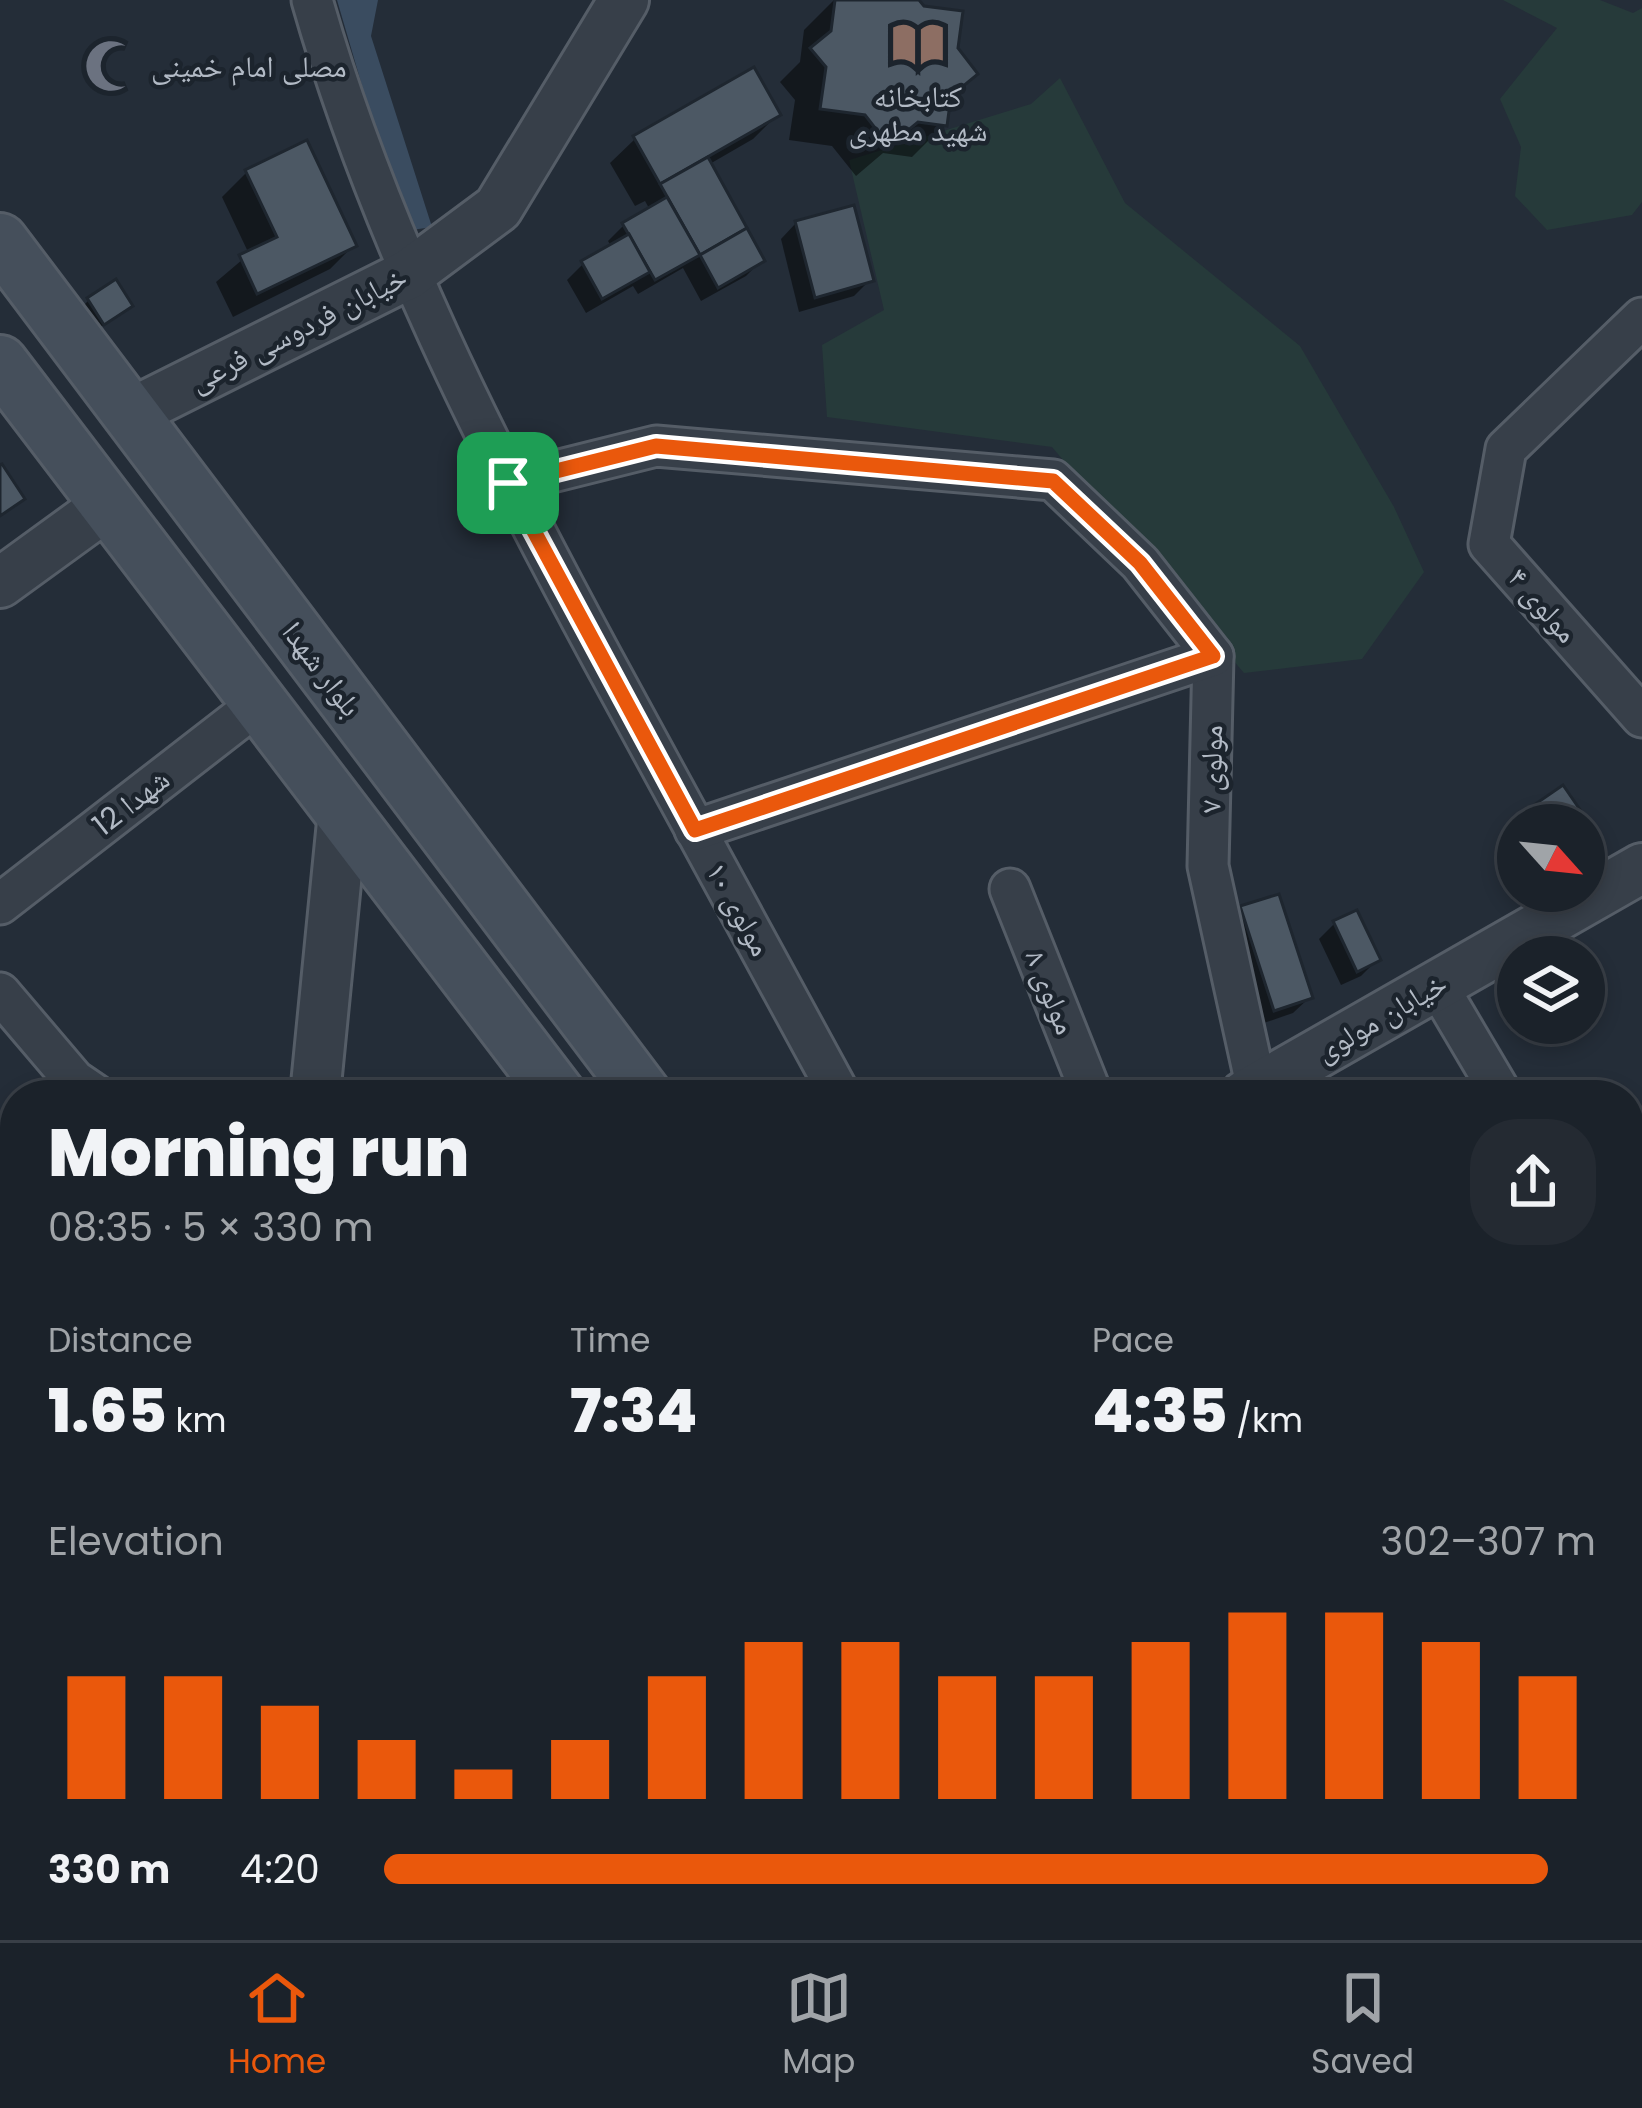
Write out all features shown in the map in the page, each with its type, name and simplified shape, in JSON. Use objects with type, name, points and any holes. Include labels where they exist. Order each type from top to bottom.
[{"type":"main road","name":"بلوار شهدا","points":[[0,241],[633,1080]]},
{"type":"main road","points":[[0,363],[106,506],[262,701],[539,1080]]},
{"type":"street","name":"مولوی ۱۰","points":[[312,0],[333,74],[409,274],[508,483],[832,1080]]},
{"type":"street","name":"خیابان فردوسی فرعی","points":[[129,414],[409,274],[498,208],[624,0]]},
{"type":"street","name":"مولوی ۴","points":[[1642,318],[1507,448],[1489,544],[1642,718]]},
{"type":"street","points":[[508,483],[656,446],[1053,481],[1140,563],[1213,656],[695,830]]},
{"type":"street","points":[[0,584],[106,506]]},
{"type":"street","name":"مولوی ۷","points":[[1213,656],[1208,866],[1249,1080]]},
{"type":"street","name":"شهدا 12","points":[[0,904],[262,701]]},
{"type":"street","points":[[316,1080],[343,812]]},
{"type":"street","name":"خیابان مولوی","points":[[1272,1080],[1642,868]]},
{"type":"street","name":"مولوی ۸","points":[[1010,890],[1087,1080]]},
{"type":"street","points":[[1437,986],[1493,1080]]},
{"type":"street","points":[[0,993],[74,1080]]},
{"type":"green space","points":[[1503,0],[1600,0],[1633,13],[1642,8],[1642,202],[1632,215],[1547,230],[1515,196],[1521,147],[1500,99],[1557,28]]},
{"type":"green space","points":[[1060,78],[1125,203],[1300,346],[1394,507],[1424,572],[1362,659],[1244,673],[1052,447],[827,417],[822,345],[884,310],[849,160],[1031,104]]},
{"type":"water","points":[[337,0],[378,0],[371,36],[432,227],[412,230],[382,154]]},
{"type":"building","points":[[835,0],[919,0],[924,6],[963,11],[958,48],[978,74],[951,96],[947,126],[918,122],[889,146],[865,115],[820,109],[826,67],[810,48],[831,31]]},
{"type":"building","points":[[754,67],[781,115],[660,184],[633,136]]},
{"type":"building","points":[[307,140],[357,246],[257,294],[239,255],[277,237],[245,170]]},
{"type":"building","points":[[708,157],[747,228],[700,255],[660,184]]},
{"type":"building","points":[[667,197],[700,255],[655,280],[622,223]]},
{"type":"building","points":[[854,205],[874,281],[815,298],[795,221]]},
{"type":"building","points":[[747,228],[765,261],[718,288],[700,255]]},
{"type":"building","points":[[629,234],[650,272],[602,299],[581,261]]},
{"type":"building","points":[[116,279],[133,306],[104,325],[87,298]]},
{"type":"building","points":[[0,465],[25,499],[0,516]]},
{"type":"building","points":[[1563,785],[1576,804],[1535,804]]},
{"type":"building","points":[[1279,894],[1313,998],[1274,1011],[1240,906]]},
{"type":"building","points":[[1357,910],[1381,960],[1357,972],[1333,921]]},
{"type":"place","name":"کتابخانه شهید مطهری","points":[[918,44]]},
{"type":"place","name":"مصلی امام خمینی","points":[[111,66]]},
{"type":"route","points":[[656,446],[1053,481],[1140,563],[1213,656],[695,830],[508,483],[656,446]]}]
